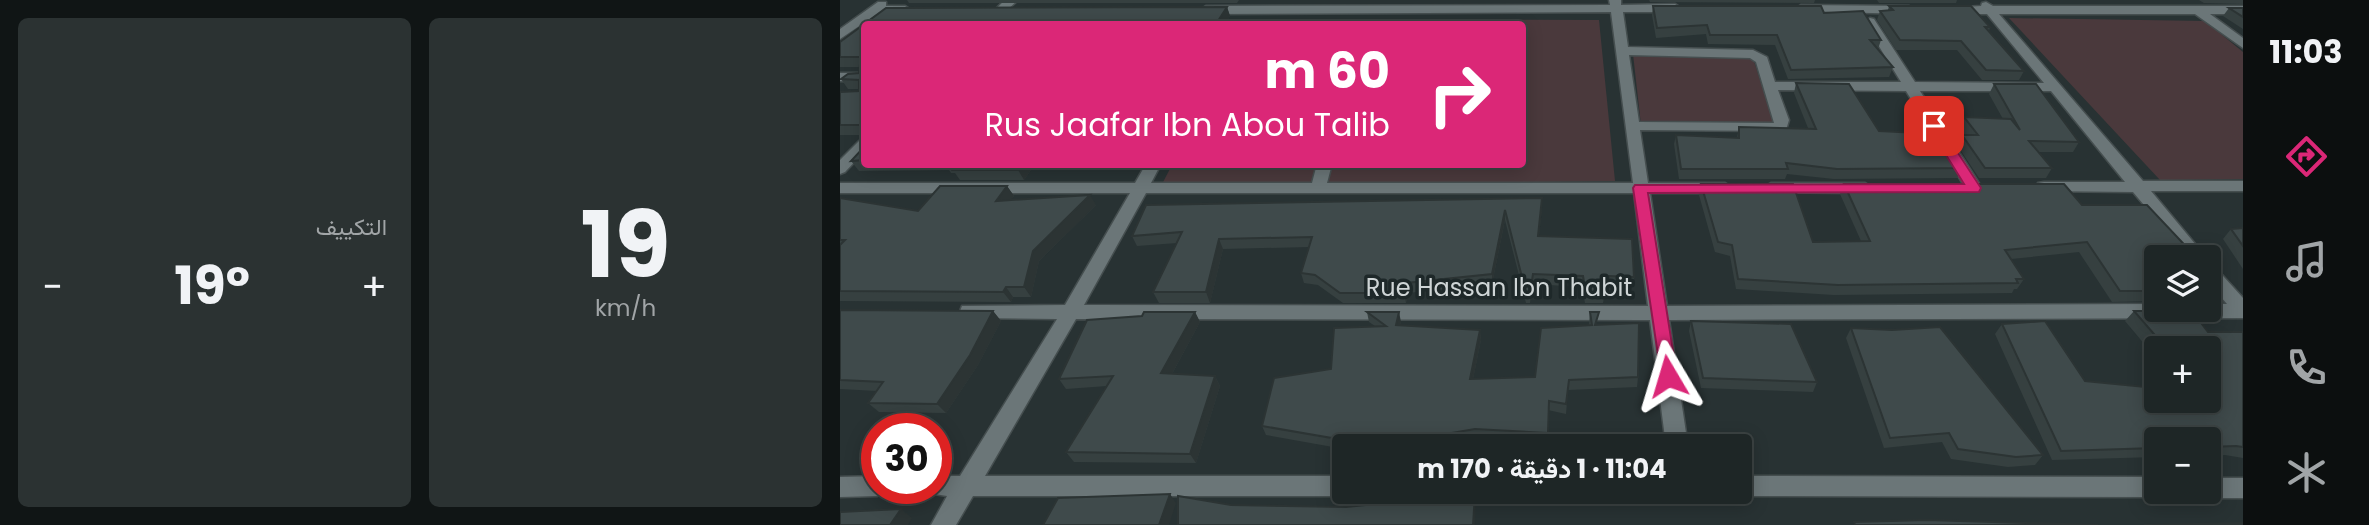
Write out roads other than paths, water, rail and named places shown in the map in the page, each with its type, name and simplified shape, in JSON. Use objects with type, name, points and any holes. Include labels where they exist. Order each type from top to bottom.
[{"type":"street","points":[[840,35],[887,0]]},
{"type":"street","points":[[989,21],[1012,0]]},
{"type":"street","points":[[1615,4],[1675,434]]},
{"type":"street","points":[[1187,10],[1245,5],[1373,10],[1615,4],[1684,8]]},
{"type":"street","points":[[1236,21],[1245,5]]},
{"type":"street","points":[[1985,5],[2187,245]]},
{"type":"street","points":[[1794,9],[1932,10],[1985,5],[2243,10]]},
{"type":"street","points":[[873,10],[924,10]]},
{"type":"street","points":[[975,10],[1025,10]]},
{"type":"street","points":[[1369,21],[1373,10]]},
{"type":"street","points":[[1862,10],[1974,188]]},
{"type":"street","points":[[2199,10],[2243,44]]},
{"type":"street","points":[[1623,51],[1753,54],[1762,60],[1782,120],[1781,127],[1632,126]]},
{"type":"street","points":[[840,78],[861,78]]},
{"type":"street","points":[[1770,86],[2053,88]]},
{"type":"street","points":[[840,169],[861,147]]},
{"type":"street","points":[[943,525],[1071,311],[1152,168]]},
{"type":"street","points":[[1318,188],[1324,168]]},
{"type":"street","points":[[2028,187],[2243,186]]},
{"type":"street","points":[[840,188],[1877,188]]},
{"type":"street","points":[[2221,285],[2243,311]]},
{"type":"street","name":"Rue Hassan Ibn Thabit","points":[[949,311],[2243,311]]},
{"type":"street","points":[[840,486],[861,486]]},
{"type":"street","points":[[952,486],[1332,486]]},
{"type":"street","points":[[1752,486],[2144,488]]},
{"type":"street","points":[[2221,488],[2243,488]]}]
